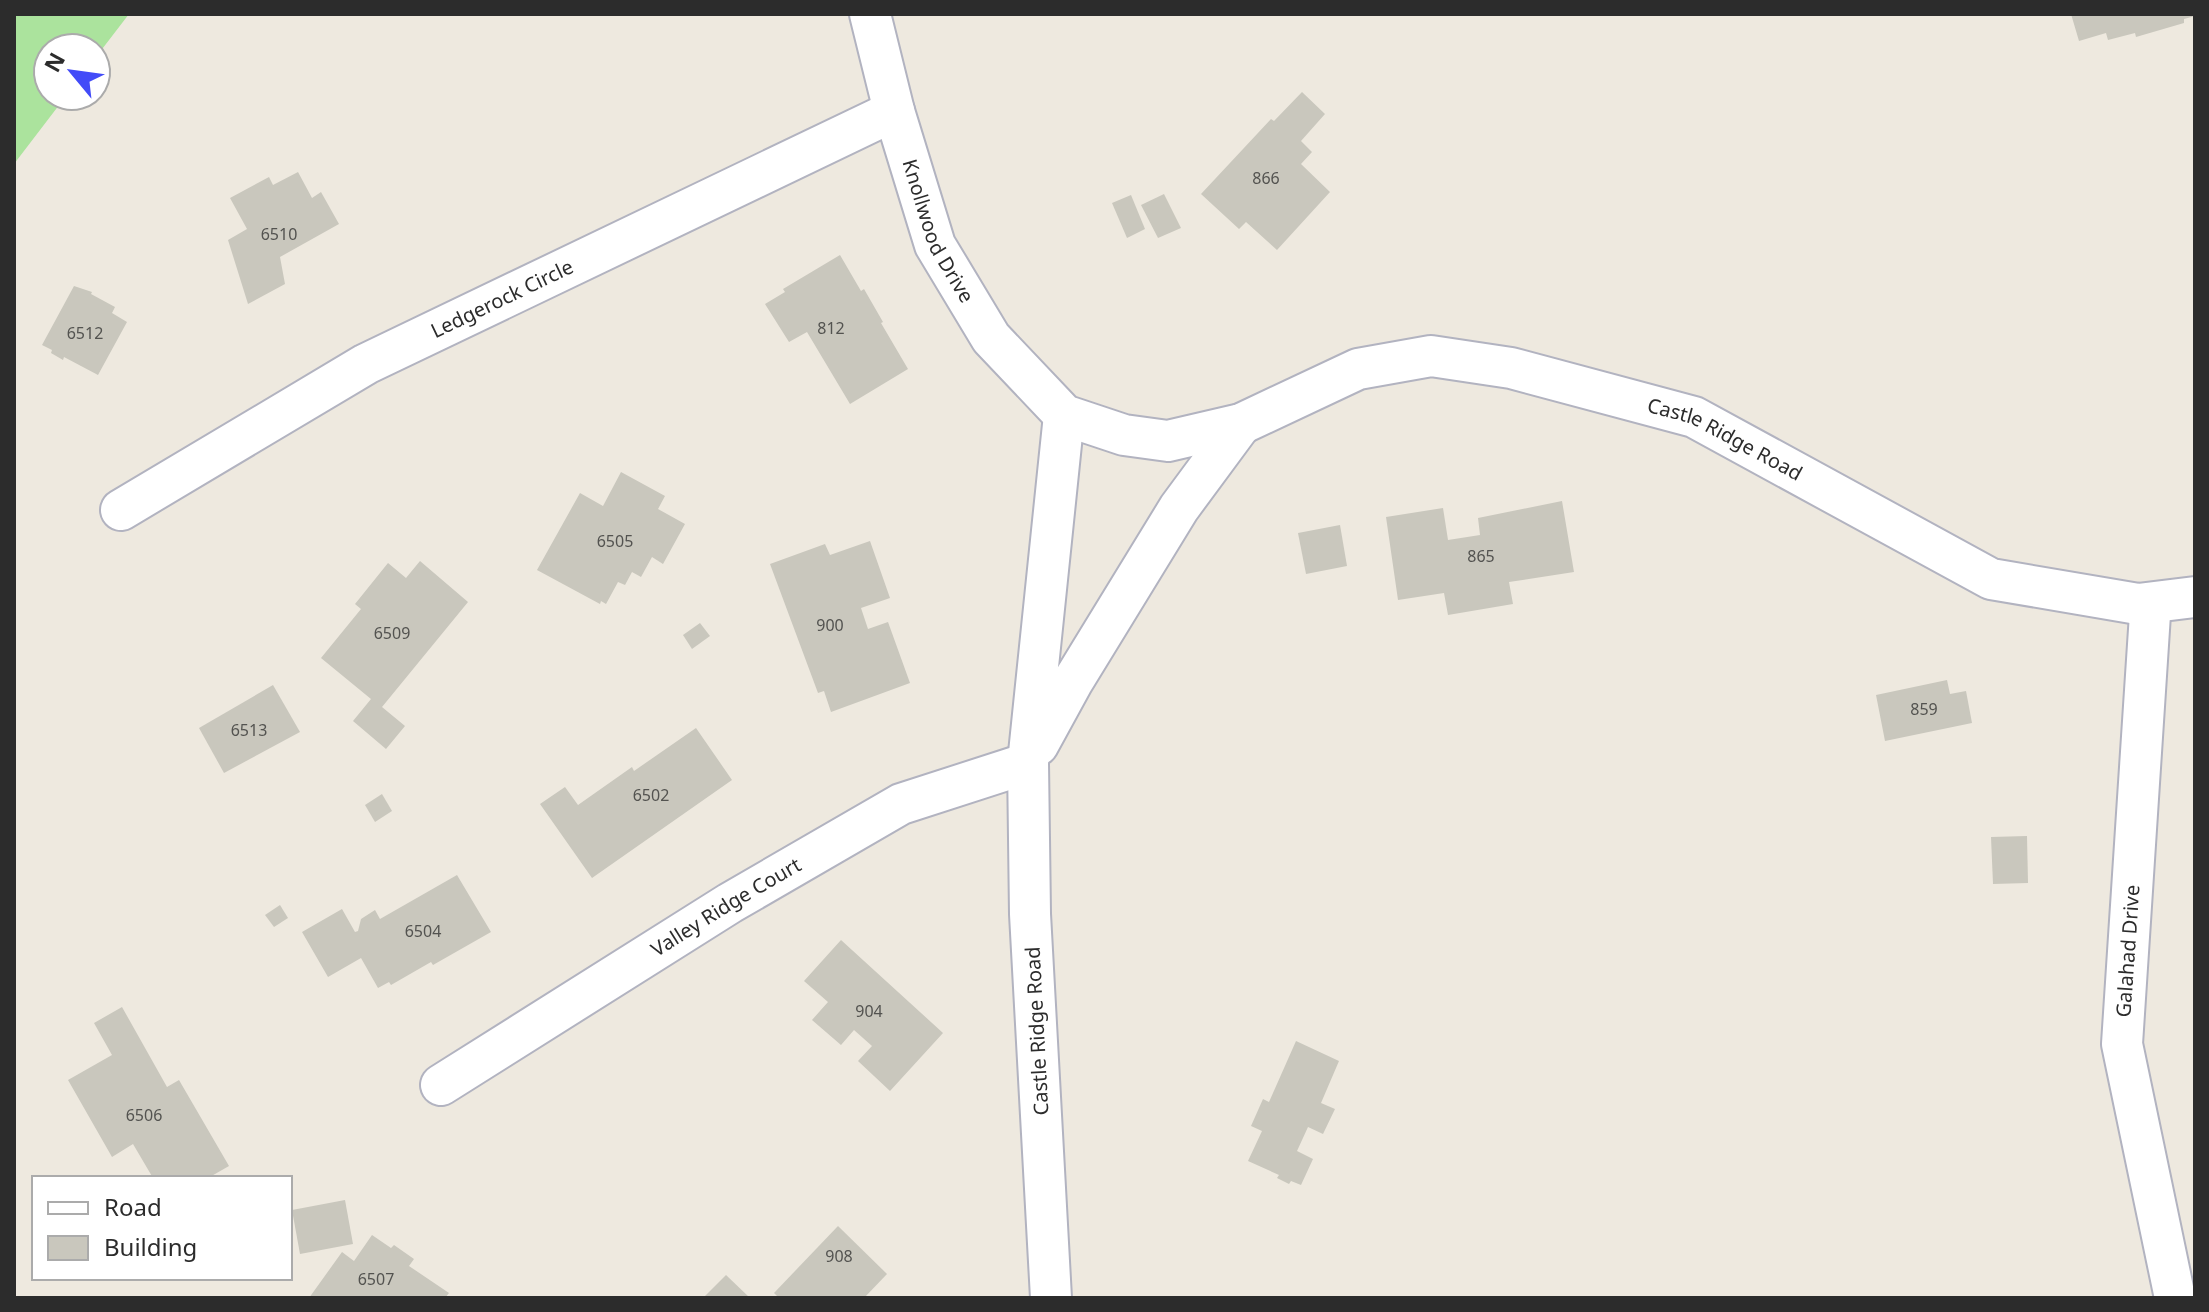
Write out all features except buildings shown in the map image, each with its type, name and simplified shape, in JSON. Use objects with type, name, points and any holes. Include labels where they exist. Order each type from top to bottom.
[{"type":"street","name":"Knollwood Drive","points":[[870,14],[894,111],[935,245],[991,338],[1064,415]]},
{"type":"street","name":"Ledgerock Circle","points":[[121,510],[366,364],[894,111]]},
{"type":"street","name":"Castle Ridge Road","points":[[1051,1298],[1030,914],[1028,763],[1064,415],[1124,435],[1168,441],[1241,424],[1358,369],[1431,356],[1511,368],[1694,417],[1991,579],[2138,604],[2195,597]]},
{"type":"street","name":"Castle Ridge Road","points":[[1028,763],[1073,681],[1179,508],[1241,424]]},
{"type":"street","name":"Galahad Drive","points":[[2138,604],[2150,614],[2122,1044],[2175,1298]]},
{"type":"street","name":"Valley Ridge Court","points":[[441,1085],[730,903],[901,804],[1028,763]]},
{"type":"green space","points":[[14,14],[129,14],[112,36],[112,32],[32,32],[32,112],[54,112],[14,164]]}]
